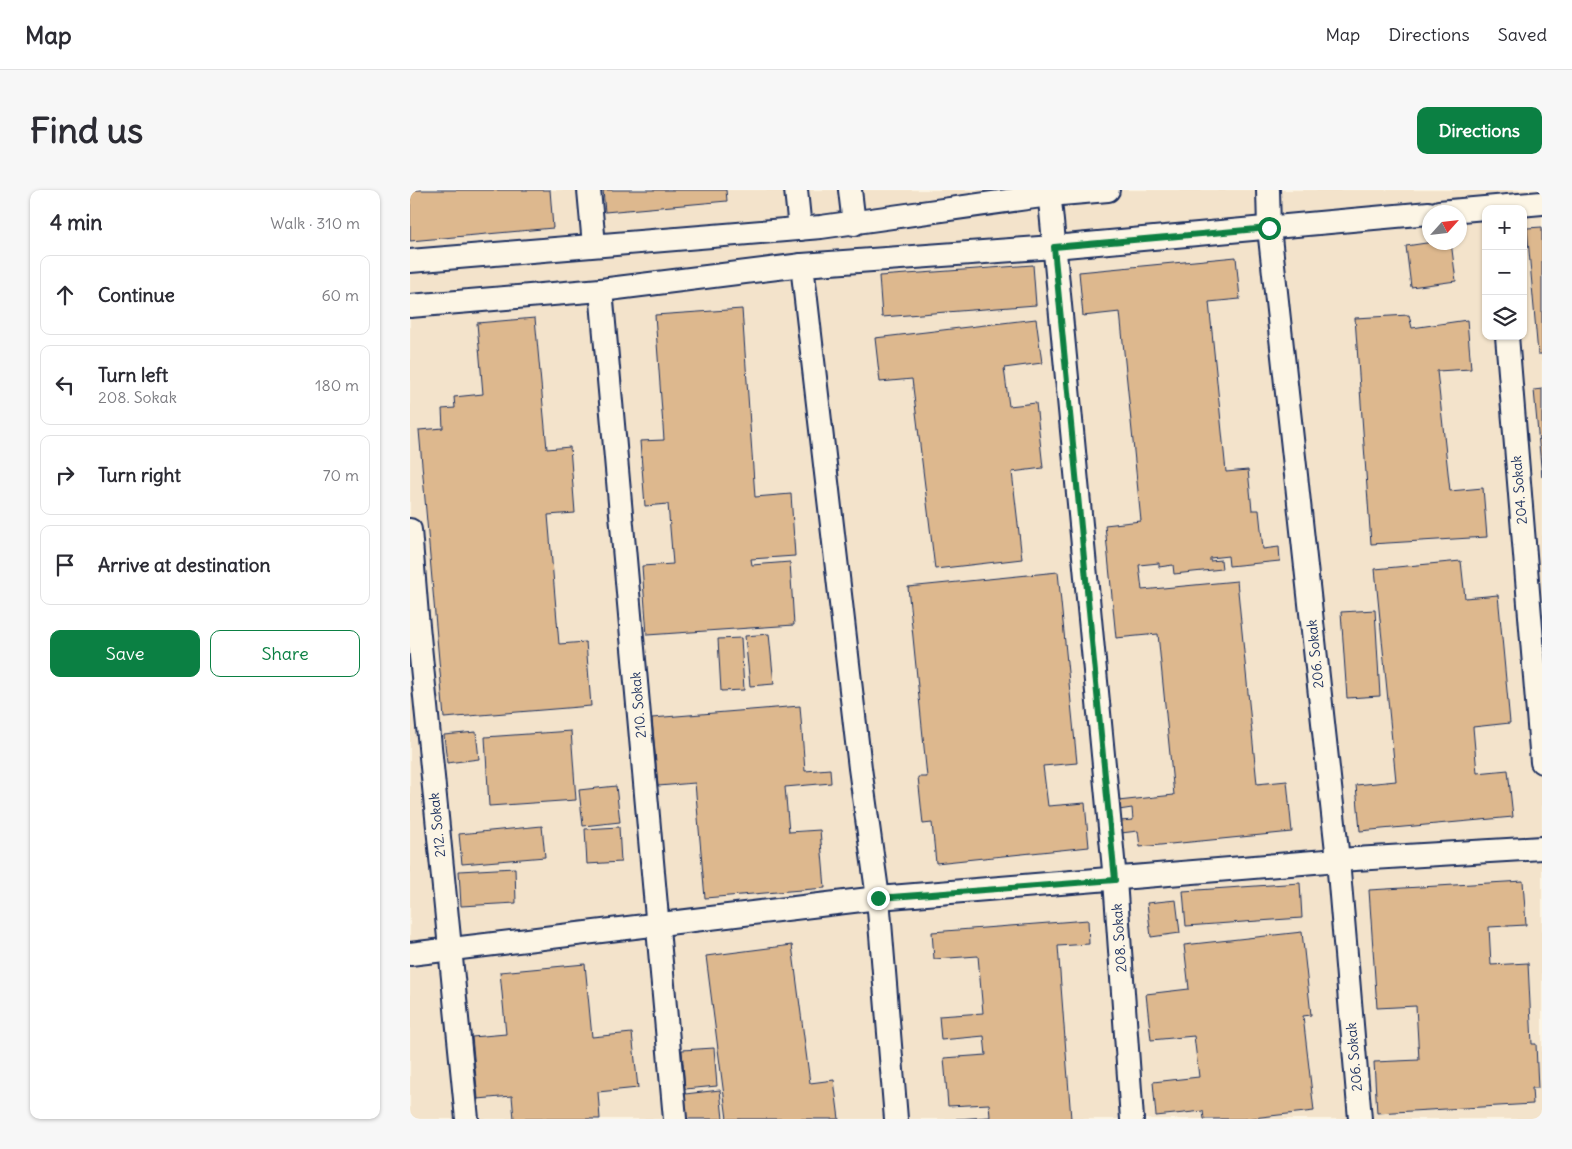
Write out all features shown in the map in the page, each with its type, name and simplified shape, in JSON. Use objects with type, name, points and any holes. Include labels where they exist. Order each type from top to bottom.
[{"type":"street","points":[[589,190],[594,245]]},
{"type":"street","points":[[796,190],[800,229]]},
{"type":"street","points":[[850,190],[854,224]]},
{"type":"street","points":[[410,261],[854,224],[1049,193],[1108,190]]},
{"type":"street","name":"206. Sokak","points":[[1268,190],[1269,228],[1338,860],[1360,1119]]},
{"type":"street","name":"208. Sokak","points":[[1049,193],[1115,880],[1132,1119]]},
{"type":"street","points":[[1467,207],[1495,202],[1542,203]]},
{"type":"street","points":[[410,306],[600,290],[802,265],[1054,247],[1422,214]]},
{"type":"street","points":[[802,265],[859,758],[878,898],[896,1119]]},
{"type":"street","name":"210. Sokak","points":[[600,290],[675,1119]]},
{"type":"street","name":"204. Sokak","points":[[1506,340],[1542,762]]},
{"type":"street","name":"212. Sokak","points":[[410,530],[449,950],[467,1119]]},
{"type":"street","points":[[410,954],[878,898],[1115,880],[1338,860],[1542,848]]},
{"type":"shaded area","points":[[410,190],[1542,190],[1542,1119],[410,1119]]},
{"type":"building","points":[[410,190],[550,190],[553,228],[410,241]]},
{"type":"building","points":[[603,190],[726,190],[727,201],[605,212]]},
{"type":"building","points":[[1542,227],[1542,354],[1538,354],[1527,228]]},
{"type":"building","points":[[1422,244],[1422,250],[1452,250],[1456,281],[1411,287],[1406,246]]},
{"type":"building","points":[[1236,257],[1240,299],[1209,302],[1226,472],[1248,470],[1252,510],[1259,510],[1263,549],[1279,547],[1280,561],[1229,566],[1228,556],[1210,558],[1210,561],[1221,560],[1222,569],[1174,574],[1173,565],[1159,567],[1159,563],[1139,565],[1142,590],[1237,581],[1257,784],[1287,781],[1292,832],[1140,847],[1138,831],[1121,833],[1120,821],[1133,820],[1132,808],[1119,810],[1118,801],[1174,795],[1158,634],[1116,638],[1105,525],[1141,521],[1120,312],[1083,316],[1079,272]]},
{"type":"building","points":[[1033,265],[1036,305],[882,317],[879,276]]},
{"type":"building","points":[[742,309],[755,497],[791,494],[795,556],[751,559],[752,565],[790,562],[794,625],[647,635],[642,566],[673,564],[668,504],[645,506],[640,441],[664,440],[655,315]]},
{"type":"building","points":[[1409,315],[1412,328],[1467,320],[1471,369],[1437,371],[1450,491],[1483,488],[1487,537],[1371,544],[1355,318]]},
{"type":"building","points":[[535,318],[547,449],[570,447],[575,513],[548,515],[559,644],[586,642],[591,706],[444,718],[419,430],[443,428],[442,409],[455,408],[454,397],[483,394],[477,323]]},
{"type":"building","points":[[1036,319],[1042,363],[1004,368],[1009,406],[1036,403],[1043,468],[1012,472],[1022,559],[935,569],[912,379],[880,382],[875,338]]},
{"type":"building","points":[[1542,389],[1542,477],[1534,390]]},
{"type":"building","points":[[1461,561],[1465,598],[1498,595],[1510,723],[1473,727],[1477,773],[1508,770],[1513,817],[1360,831],[1356,785],[1396,781],[1375,569]]},
{"type":"building","points":[[1058,572],[1077,763],[1043,766],[1048,806],[1085,803],[1089,847],[936,863],[932,823],[923,824],[918,777],[927,777],[908,587]]},
{"type":"building","points":[[1375,610],[1380,696],[1347,698],[1341,612]]},
{"type":"building","points":[[769,634],[774,684],[750,686],[745,636]]},
{"type":"building","points":[[741,638],[744,690],[721,691],[718,639]]},
{"type":"building","points":[[800,706],[805,771],[830,769],[831,783],[785,787],[789,832],[820,830],[825,888],[705,898],[695,783],[658,786],[652,718]]},
{"type":"building","points":[[571,731],[576,800],[489,806],[485,737]]},
{"type":"building","points":[[476,732],[479,759],[447,763],[444,735]]},
{"type":"building","points":[[616,786],[620,822],[583,826],[579,790]]},
{"type":"building","points":[[542,826],[545,857],[462,864],[459,834]]},
{"type":"building","points":[[619,827],[621,862],[587,864],[585,829]]},
{"type":"building","points":[[515,868],[516,903],[461,906],[459,871]]},
{"type":"building","points":[[1523,881],[1526,925],[1489,927],[1491,965],[1528,963],[1532,1044],[1536,1044],[1538,1088],[1532,1088],[1533,1104],[1377,1113],[1374,1062],[1419,1060],[1416,1006],[1377,1008],[1369,890]]},
{"type":"building","points":[[1300,883],[1302,918],[1186,926],[1183,891]]},
{"type":"building","points":[[1176,900],[1180,933],[1151,937],[1147,903]]},
{"type":"building","points":[[1088,920],[1089,944],[1058,946],[1071,1119],[956,1119],[990,1117],[989,1104],[948,1106],[944,1058],[986,1055],[984,1036],[941,1040],[939,1016],[983,1013],[978,956],[934,959],[932,932]]},
{"type":"building","points":[[1302,932],[1311,1015],[1303,1016],[1314,1111],[1244,1119],[1204,1119],[1203,1111],[1156,1116],[1153,1082],[1199,1077],[1194,1036],[1151,1040],[1146,994],[1189,989],[1184,945]]},
{"type":"building","points":[[792,945],[810,1083],[834,1080],[839,1119],[727,1119],[706,956]]},
{"type":"building","points":[[585,964],[592,1037],[632,1033],[638,1088],[598,1092],[600,1119],[514,1119],[512,1096],[478,1099],[472,1037],[506,1034],[500,972]]},
{"type":"building","points":[[714,1048],[717,1086],[685,1089],[682,1050]]},
{"type":"building","points":[[720,1090],[723,1119],[687,1119],[685,1094]]},
{"type":"route","points":[[878,898],[1115,880],[1054,247],[1269,228]]}]
